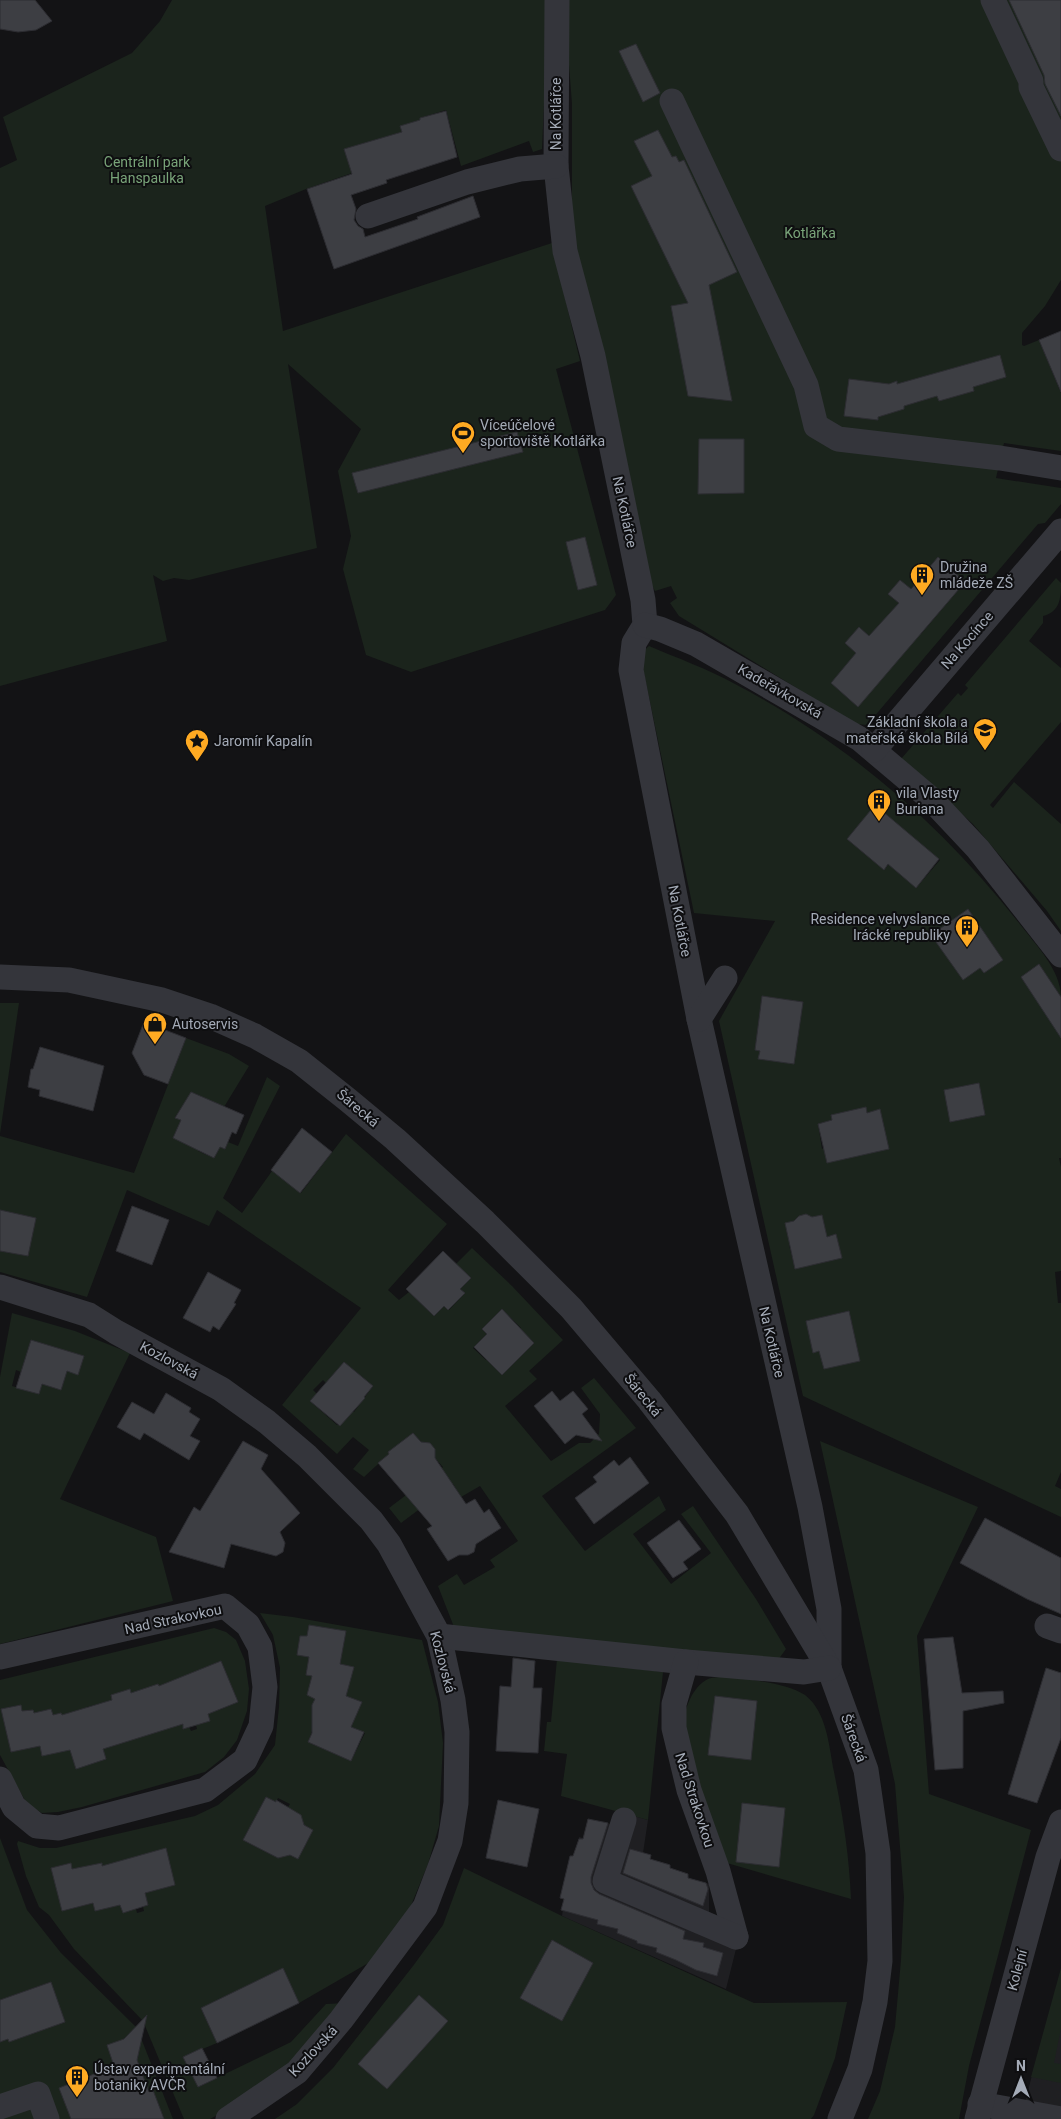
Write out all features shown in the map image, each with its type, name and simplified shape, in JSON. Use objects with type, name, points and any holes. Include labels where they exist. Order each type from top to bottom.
[{"type":"street","name":"Na Kotlářce","points":[[557,0],[556,166],[565,251],[593,356],[641,584],[646,626],[634,643],[631,670],[698,1019],[810,1507],[829,1609],[829,1668]]},
{"type":"street","points":[[993,0],[1031,81],[1031,87],[1061,148]]},
{"type":"street","points":[[672,101],[806,385],[816,426],[838,439],[1000,458],[1061,468]]},
{"type":"street","points":[[368,216],[467,182],[520,169],[556,166]]},
{"type":"street","name":"Na Kocínce","points":[[874,750],[1061,531]]},
{"type":"street","name":"Kadeřávkovská","points":[[646,626],[670,633],[727,661],[852,733],[874,750],[931,799],[978,849],[1061,955]]},
{"type":"street","name":"Šárecká","points":[[0,977],[69,980],[162,1000],[210,1016],[255,1036],[299,1061],[348,1100],[485,1222],[571,1308],[648,1400],[737,1514],[829,1668],[866,1770],[878,1853],[880,1961],[874,2002],[860,2069],[840,2119]]},
{"type":"street","points":[[698,1019],[725,978]]},
{"type":"street","name":"Kozlovská","points":[[0,1287],[89,1315],[116,1332],[222,1388],[267,1422],[307,1456],[371,1520],[389,1544],[438,1636],[453,1700],[457,1732],[456,1803],[450,1841],[425,1907],[341,2020],[297,2072],[228,2119]]},
{"type":"street","name":"Nad Strakovkou","points":[[0,1658],[225,1606],[248,1625],[260,1647],[265,1687],[260,1726],[244,1760],[205,1790],[59,1828],[37,1826],[14,1807],[0,1779]]},
{"type":"street","points":[[438,1636],[686,1662],[804,1672],[829,1668]]},
{"type":"street","name":"Nad Strakovkou","points":[[624,1820],[605,1881],[736,1937],[718,1871],[689,1790],[674,1728],[674,1704],[686,1662]]},
{"type":"street","name":"Kolejní","points":[[979,2111],[1048,1857],[1061,1822]]},
{"type":"street","points":[[0,2108],[38,2094],[47,2119]]},
{"type":"street","points":[[979,2111],[1061,2119]]},
{"type":"shaded area","points":[[617,1811],[648,1820],[643,1853],[650,1859],[669,1864],[669,1869],[709,1884],[709,1912],[741,1929],[726,1989],[562,1916],[570,1856],[574,1856],[579,1837],[583,1838],[588,1819],[610,1824]]},
{"type":"shaded area","points":[[1061,1970],[1061,2119],[1021,2119],[1032,2075]]},
{"type":"green space","name":"Centrální park Hanspaulka","points":[[172,0],[545,0],[545,80],[542,149],[533,152],[529,141],[461,166],[446,110],[420,118],[421,126],[400,126],[402,132],[344,149],[352,173],[265,206],[283,331],[552,243],[580,361],[556,369],[616,595],[605,610],[411,672],[366,655],[343,569],[351,536],[338,471],[361,429],[288,364],[317,548],[189,580],[174,578],[163,581],[153,575],[167,641],[0,686],[0,168],[17,160],[3,117],[132,53],[160,21]]},
{"type":"green space","name":"Kotlářka","points":[[564,0],[1061,0],[1061,280],[1045,306],[1022,333],[1022,345],[1024,346],[1039,340],[1061,393],[1061,451],[1004,443],[996,478],[1061,488],[1061,504],[1045,523],[1038,524],[867,725],[857,724],[849,720],[679,616],[670,603],[677,598],[671,586],[655,591],[648,577],[586,317],[572,212],[572,104]],"holes":[[[938,557],[965,582],[921,634],[893,610],[901,601],[898,598],[896,601],[889,594],[900,580],[908,587],[909,591]],[[859,627],[867,634],[864,638],[867,640],[858,707],[831,683],[859,650]]]},
{"type":"green space","name":"Základní škola a mateřská škola Bílá","points":[[1056,578],[1061,583],[1061,594],[1058,604],[1053,611],[1043,616],[1043,623],[1029,641],[1061,668],[1061,722],[990,805],[993,808],[1014,782],[1061,824],[1061,931],[1047,911],[973,824],[901,759],[958,693],[961,696],[968,688],[965,685]]},
{"type":"green space","points":[[649,646],[725,679],[776,707],[853,759],[890,788],[958,852],[1032,940],[1046,958],[1057,977],[1061,997],[1039,964],[1021,977],[1061,1035],[1061,1158],[1059,1158],[1061,1167],[1061,1271],[1055,1272],[1058,1303],[1061,1303],[1061,1472],[1055,1486],[1061,1489],[1061,1517],[803,1396],[719,1021],[775,921],[694,913],[640,654]],"holes":[[[875,806],[915,839],[907,849],[903,846],[884,870],[847,839]],[[919,843],[940,860],[916,888],[896,871]],[[968,909],[1003,960],[984,973],[980,968],[963,980],[932,936]],[[762,996],[802,1002],[794,1063],[759,1059],[760,1051],[755,1050]],[[979,1083],[985,1115],[951,1122],[944,1090]],[[865,1108],[867,1113],[880,1110],[822,1149],[818,1124],[832,1120],[831,1115]],[[806,1214],[827,1237],[836,1234],[842,1258],[795,1268],[789,1245],[797,1218]],[[849,1311],[860,1361],[819,1351],[813,1352],[806,1321]]]},
{"type":"green space","points":[[0,1003],[19,1003],[0,1134]]},
{"type":"green space","points":[[186,1038],[229,1054],[249,1066],[224,1107],[194,1093],[186,1109],[182,1107],[175,1117],[181,1120],[173,1138],[198,1149],[198,1151],[214,1158],[220,1147],[225,1149],[228,1142],[238,1146],[267,1077],[280,1086],[223,1198],[242,1213],[272,1171],[301,1193],[346,1134],[447,1224],[388,1290],[399,1300],[409,1292],[434,1316],[444,1306],[449,1310],[465,1293],[460,1289],[470,1279],[456,1264],[472,1248],[512,1286],[563,1340],[529,1371],[537,1379],[505,1406],[551,1461],[579,1443],[590,1443],[599,1434],[600,1414],[581,1388],[594,1378],[636,1428],[542,1496],[585,1551],[659,1496],[666,1510],[633,1534],[671,1584],[711,1553],[681,1514],[693,1506],[756,1599],[786,1649],[778,1660],[454,1627],[438,1586],[457,1574],[464,1585],[495,1567],[490,1560],[518,1541],[480,1486],[461,1497],[453,1484],[401,1523],[389,1508],[443,1467],[433,1456],[435,1449],[430,1443],[423,1444],[413,1433],[388,1452],[389,1454],[364,1477],[353,1469],[369,1450],[353,1437],[337,1454],[282,1405],[361,1308],[217,1210],[209,1226],[127,1190],[87,1297],[0,1272],[0,1251],[28,1256],[36,1218],[0,1210],[0,1136],[134,1173]],"holes":[[[502,1309],[521,1328],[486,1360],[473,1348],[487,1334],[482,1329]],[[344,1362],[373,1386],[354,1412],[352,1411],[340,1425],[337,1425],[310,1401],[317,1394],[313,1390],[323,1380],[326,1383]]]},
{"type":"green space","points":[[12,1313],[75,1331],[130,1353],[60,1499],[156,1537],[173,1601],[0,1644],[0,1377]],"holes":[[[31,1340],[84,1356],[78,1374],[67,1371],[61,1390],[42,1384],[39,1394],[12,1386],[16,1370],[21,1372]]]},
{"type":"green space","points":[[820,1441],[978,1507],[917,1636],[929,1794],[1031,1830],[969,2066],[959,2119],[868,2119],[880,2091],[895,2027],[904,1897],[895,1784]]},
{"type":"green space","points":[[260,1613],[422,1640],[438,1702],[443,1743],[439,1826],[428,1864],[410,1908],[377,1958],[299,2003],[282,1969],[201,2008],[217,2043],[183,2057],[198,2087],[291,2042],[326,2004],[346,2003],[296,2058],[242,2102],[210,2119],[184,2119],[143,2021],[74,1949],[49,1915],[39,1907],[26,1876],[17,1844],[18,1841],[40,1848],[56,1848],[195,1816],[218,1805],[255,1774],[275,1745],[279,1707],[280,1668],[273,1635]],"holes":[[[309,1625],[346,1631],[340,1664],[353,1667],[346,1696],[361,1703],[351,1727],[365,1733],[351,1761],[308,1742],[316,1709],[311,1686],[312,1676],[306,1675],[310,1657],[297,1655],[300,1636],[307,1636]],[[266,1797],[276,1802],[278,1798],[290,1804],[288,1807],[302,1824],[313,1830],[298,1859],[287,1854],[278,1858],[243,1840]],[[165,1849],[175,1885],[145,1893],[148,1905],[143,1907],[144,1911],[137,1913],[136,1909],[123,1913],[120,1905],[95,1911],[93,1903],[63,1911],[51,1868],[70,1863],[72,1869],[102,1864],[103,1870]]]},
{"type":"green space","points":[[214,1628],[226,1632],[236,1640],[245,1661],[249,1689],[247,1711],[237,1740],[224,1757],[205,1772],[82,1807],[42,1813],[27,1804],[0,1755],[0,1680]],"holes":[[[221,1661],[238,1702],[219,1710],[206,1708],[196,1725],[197,1729],[191,1731],[189,1727],[183,1729],[183,1723],[103,1749],[76,1768],[70,1750],[40,1746],[11,1752],[1,1709],[20,1705],[22,1711],[33,1710],[34,1713],[51,1709],[53,1715],[61,1713],[65,1732],[87,1707],[106,1702],[114,1706],[111,1695],[140,1692],[158,1684],[161,1690],[192,1673]]]},
{"type":"green space","points":[[557,1659],[663,1672],[648,1820],[561,1796],[567,1754],[544,1751],[547,1722],[551,1722]]},
{"type":"green space","points":[[728,1676],[779,1685],[798,1691],[812,1702],[823,1720],[840,1804],[847,1851],[851,1899],[720,1861],[682,1724],[693,1693],[697,1688],[708,1679]]},
{"type":"green space","points":[[0,1838],[27,1910],[61,1953],[137,2028],[173,2119],[164,2119],[153,2090],[114,2106],[71,2119],[0,2119],[0,2042],[8,2039],[9,2042],[64,2022],[51,1982],[0,2000]]},
{"type":"green space","points":[[464,1868],[562,1916],[754,2003],[847,2002],[835,2058],[814,2115],[811,2119],[275,2119],[297,2104],[333,2068],[443,1925]],"holes":[[[552,1940],[593,1963],[562,2021],[520,1998]]]},
{"type":"green space","points":[[1061,1968],[1061,2028],[1054,2063],[1061,2064],[1061,2083],[1031,2077]]},
{"type":"building","points":[[0,0],[35,0],[52,21],[36,30],[18,32],[0,29]]},
{"type":"building","points":[[1009,0],[1061,0],[1061,116],[1045,84],[1044,75]]},
{"type":"building","points":[[636,44],[660,93],[643,102],[619,51]]},
{"type":"building","points":[[446,111],[457,157],[386,180],[387,183],[351,195],[356,209],[354,220],[363,229],[365,237],[418,219],[417,217],[473,196],[480,217],[334,269],[307,189],[352,174],[344,149],[402,132],[400,126]]},
{"type":"building","points":[[658,130],[672,157],[676,156],[679,162],[684,160],[737,272],[709,285],[732,401],[688,396],[671,306],[688,303],[631,186],[652,176],[634,141]]},
{"type":"building","points":[[1061,331],[1061,392],[1039,340]]},
{"type":"building","points":[[1000,355],[1006,377],[973,387],[974,391],[939,401],[937,396],[904,406],[904,409],[878,417],[878,420],[844,416],[849,379],[889,384],[897,381],[897,384]]},
{"type":"building","points":[[517,432],[523,452],[358,493],[352,473]]},
{"type":"building","points":[[699,439],[744,439],[744,493],[698,494]]},
{"type":"building","points":[[585,537],[597,585],[578,590],[566,542]]},
{"type":"building","points":[[938,557],[965,582],[858,707],[831,683],[856,653],[845,643],[859,627],[869,636],[899,603],[888,594],[900,580],[911,589]]},
{"type":"building","name":"vila Vlasty Buriana","points":[[875,805],[939,859],[916,888],[888,864],[884,870],[847,839]]},
{"type":"building","name":"Residence velvyslance Irácké republiky","points":[[968,909],[1003,960],[984,973],[980,968],[963,980],[931,935]]},
{"type":"building","points":[[1039,964],[1061,997],[1061,1038],[1021,977]]},
{"type":"building","points":[[762,996],[803,1002],[794,1064],[758,1059],[760,1051],[755,1050]]},
{"type":"building","points":[[144,1022],[186,1038],[168,1084],[144,1075],[132,1053]]},
{"type":"building","points":[[40,1047],[104,1066],[93,1111],[39,1096],[40,1090],[28,1087],[31,1069],[33,1069]]},
{"type":"building","points":[[979,1083],[985,1115],[950,1122],[944,1090]]},
{"type":"building","points":[[191,1092],[244,1115],[236,1134],[232,1132],[225,1149],[220,1147],[214,1158],[173,1138],[181,1120],[175,1118]]},
{"type":"building","points":[[866,1107],[867,1113],[880,1109],[889,1149],[827,1163],[818,1124],[832,1120],[831,1115]]},
{"type":"building","points":[[302,1128],[332,1152],[300,1193],[271,1170]]},
{"type":"building","points":[[132,1206],[169,1220],[152,1265],[116,1251]]},
{"type":"building","points":[[0,1210],[36,1218],[28,1256],[0,1251]]},
{"type":"building","points":[[806,1214],[812,1217],[822,1215],[827,1237],[836,1234],[842,1258],[795,1269],[785,1223],[794,1221],[799,1216]]},
{"type":"building","points":[[443,1251],[471,1278],[460,1289],[465,1293],[448,1310],[444,1306],[434,1316],[406,1289]]},
{"type":"building","points":[[208,1272],[241,1290],[234,1303],[236,1304],[219,1330],[213,1326],[210,1332],[183,1318]]},
{"type":"building","points":[[502,1309],[534,1343],[502,1375],[474,1347],[487,1334],[482,1329]]},
{"type":"building","points":[[849,1311],[860,1361],[824,1369],[819,1351],[813,1353],[806,1321]]},
{"type":"building","points":[[31,1340],[84,1356],[78,1375],[67,1371],[61,1390],[42,1384],[39,1394],[16,1388]]},
{"type":"building","points":[[344,1362],[373,1386],[340,1426],[310,1401]]},
{"type":"building","points":[[552,1391],[560,1401],[573,1391],[588,1409],[582,1414],[602,1441],[576,1435],[565,1444],[534,1406]]},
{"type":"building","points":[[166,1393],[191,1408],[189,1412],[200,1419],[190,1436],[200,1441],[189,1460],[144,1433],[140,1440],[117,1427],[132,1402],[154,1414]]},
{"type":"building","points":[[413,1433],[421,1442],[430,1443],[435,1449],[435,1458],[466,1504],[475,1499],[484,1513],[489,1509],[501,1528],[476,1544],[474,1552],[468,1555],[459,1555],[448,1561],[427,1529],[432,1526],[378,1463],[389,1454],[388,1452]]},
{"type":"building","points":[[243,1441],[268,1455],[261,1469],[300,1513],[280,1532],[285,1543],[283,1552],[276,1556],[231,1544],[224,1568],[169,1552],[194,1507],[200,1511]]},
{"type":"building","points":[[630,1457],[649,1483],[594,1524],[575,1498],[597,1482],[593,1477],[614,1460],[619,1466]]},
{"type":"building","points":[[985,1518],[1061,1558],[1061,1614],[1027,1599],[960,1563]]},
{"type":"building","points":[[679,1520],[701,1549],[683,1562],[688,1569],[673,1578],[647,1543]]},
{"type":"building","points":[[309,1625],[346,1631],[340,1664],[354,1667],[346,1696],[362,1702],[351,1727],[364,1732],[351,1761],[308,1742],[312,1733],[312,1705],[315,1699],[307,1695],[312,1676],[306,1675],[309,1657],[297,1655],[300,1636],[307,1636]]},
{"type":"building","points":[[953,1637],[962,1693],[1003,1691],[1004,1703],[963,1711],[963,1768],[935,1770],[924,1639]]},
{"type":"building","points":[[513,1658],[535,1661],[533,1688],[542,1688],[538,1753],[496,1751],[500,1686],[511,1687]]},
{"type":"building","points":[[221,1661],[238,1702],[208,1714],[210,1721],[183,1729],[183,1724],[103,1749],[106,1759],[76,1769],[70,1750],[42,1756],[40,1746],[11,1752],[1,1709],[21,1705],[22,1711],[33,1710],[34,1713],[51,1709],[53,1715],[61,1713],[62,1715],[112,1700],[111,1695],[130,1689],[131,1693],[158,1684],[159,1686]]},
{"type":"building","points":[[1046,1668],[1061,1673],[1061,1738],[1037,1803],[1008,1794]]},
{"type":"building","points":[[715,1696],[757,1701],[751,1760],[708,1755]]},
{"type":"building","points":[[266,1797],[276,1802],[276,1800],[301,1815],[304,1825],[313,1830],[298,1859],[290,1855],[278,1858],[243,1840]]},
{"type":"building","points":[[498,1800],[539,1809],[527,1867],[486,1858]]},
{"type":"building","points":[[742,1803],[785,1808],[779,1867],[736,1862]]},
{"type":"building","points":[[588,1819],[608,1823],[591,1877],[594,1890],[599,1894],[685,1931],[683,1939],[704,1943],[703,1947],[723,1953],[717,1976],[696,1970],[656,1952],[657,1948],[637,1943],[637,1941],[617,1933],[618,1929],[597,1924],[598,1920],[561,1910],[564,1899],[560,1898],[570,1856],[573,1856],[579,1839],[583,1839]]},
{"type":"building","points":[[166,1848],[175,1885],[145,1893],[148,1905],[123,1913],[120,1905],[95,1911],[93,1903],[62,1911],[51,1868],[71,1863],[72,1869],[102,1863],[102,1866]]},
{"type":"building","points":[[630,1849],[651,1855],[650,1859],[670,1865],[670,1868],[688,1874],[688,1878],[706,1883],[708,1889],[703,1906],[623,1873]]},
{"type":"building","points":[[552,1940],[593,1963],[562,2021],[520,1998]]},
{"type":"building","points":[[283,1968],[299,2003],[217,2043],[201,2008]]},
{"type":"building","points":[[51,1982],[65,2022],[9,2042],[8,2039],[0,2042],[0,2000]]},
{"type":"building","points":[[419,1995],[448,2021],[387,2089],[358,2064]]},
{"type":"building","points":[[147,2015],[137,2060],[149,2092],[153,2090],[164,2119],[71,2119],[59,2088],[114,2066],[107,2045],[124,2039]]},
{"type":"building","points":[[202,2048],[217,2078],[198,2087],[183,2057]]},
{"type":"place","name":"Víceúčelové sportoviště Kotlářka","points":[[463,454]]},
{"type":"place","name":"Družina mládeže ZŠ","points":[[922,596]]},
{"type":"place","name":"Základní škola a mateřská škola Bílá","points":[[985,751]]},
{"type":"place","name":"Jaromír Kapalín","points":[[197,762]]},
{"type":"place","name":"vila Vlasty Buriana","points":[[879,822]]},
{"type":"place","name":"Residence velvyslance Irácké republiky","points":[[967,948]]},
{"type":"place","name":"Autoservis","points":[[155,1045]]},
{"type":"place","name":"Ústav experimentální botaniky AVČR","points":[[77,2098]]}]
